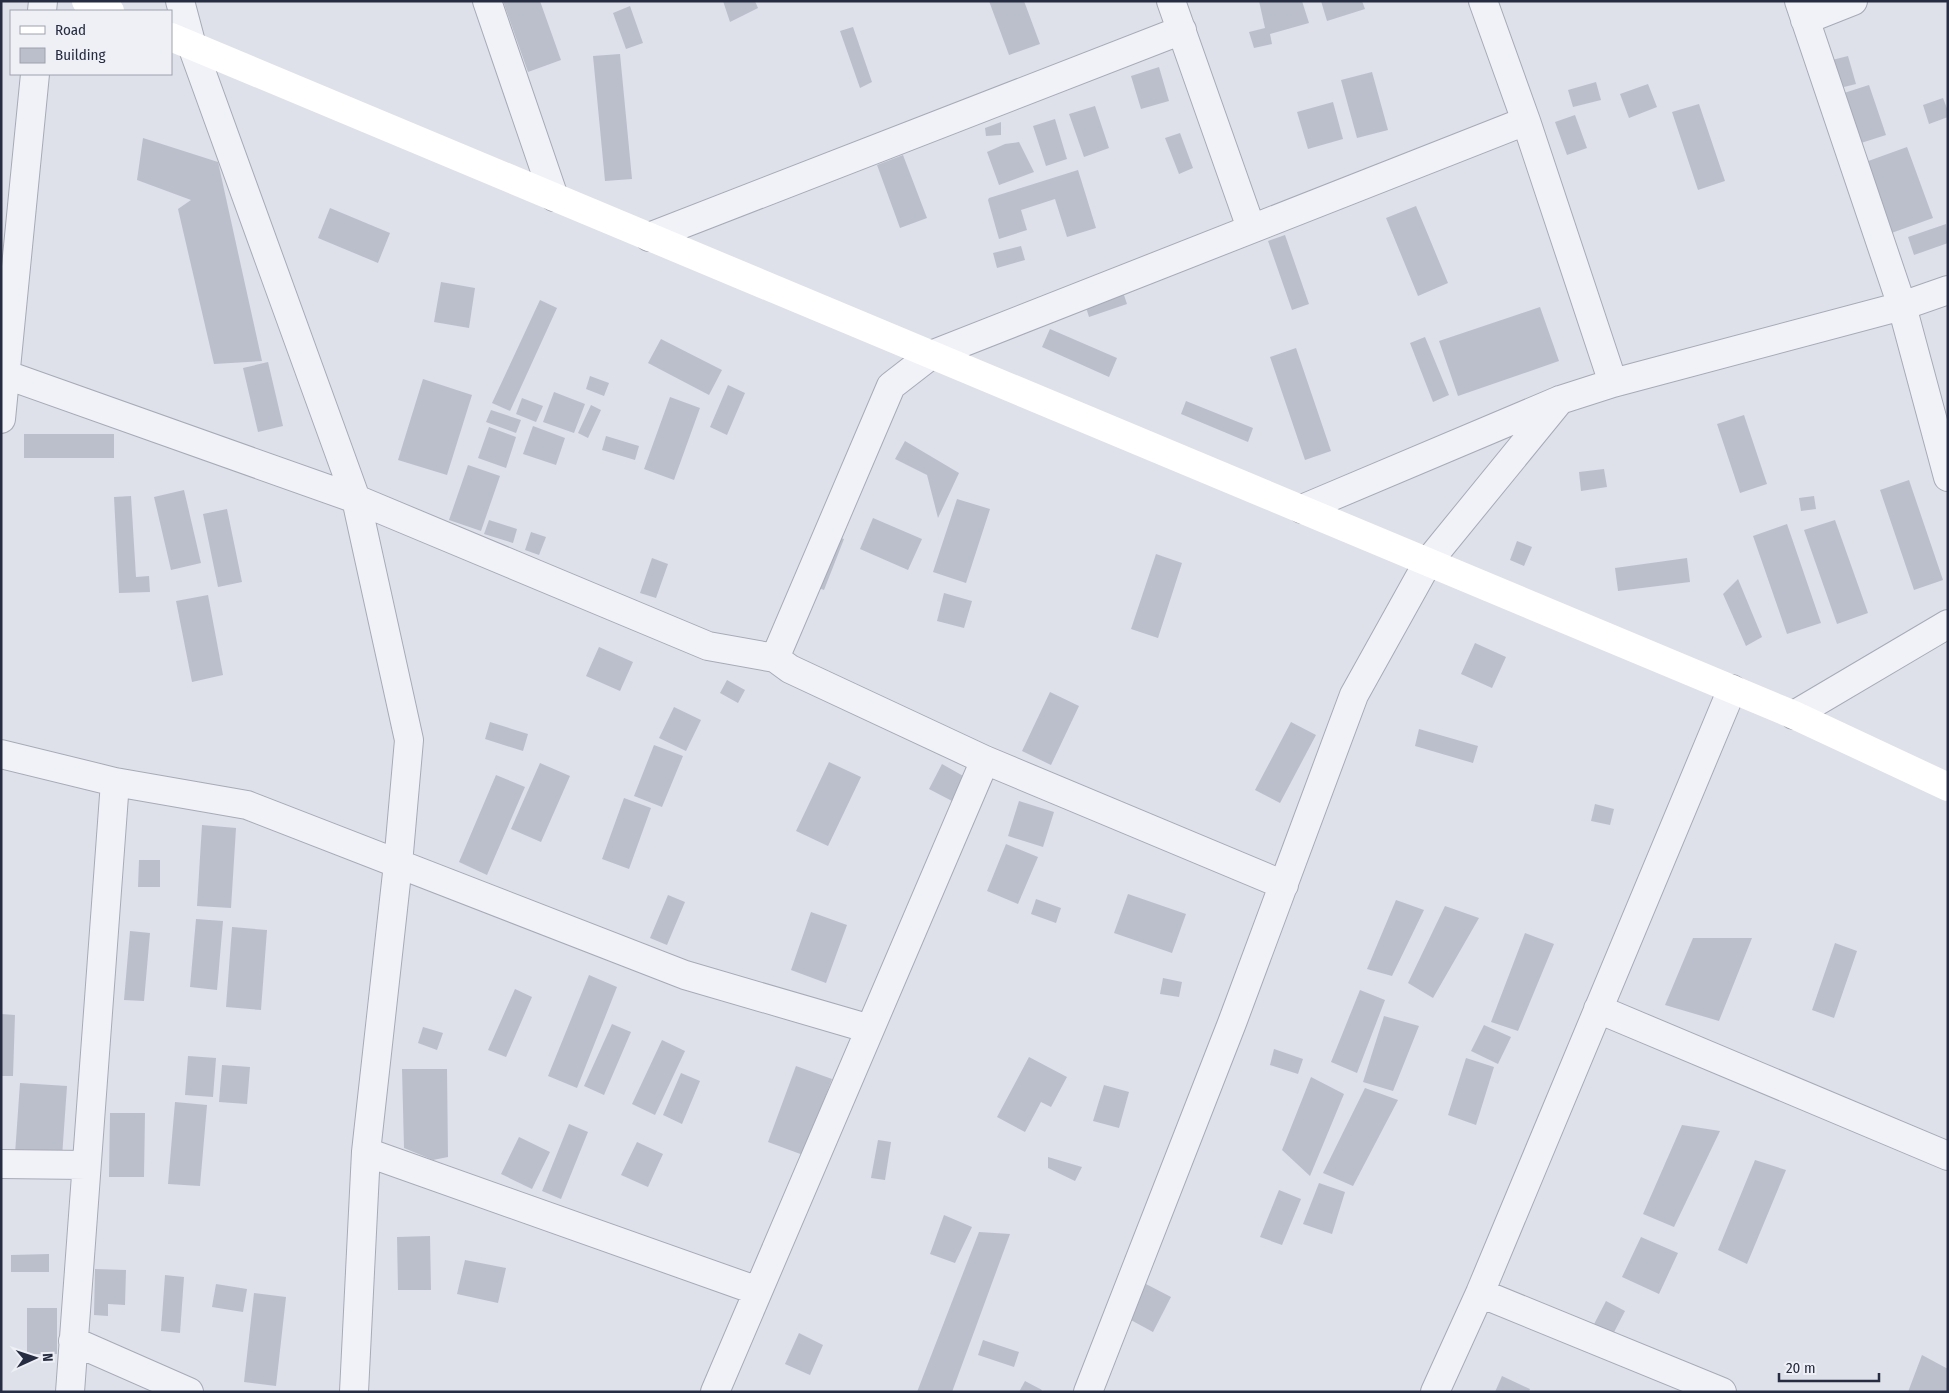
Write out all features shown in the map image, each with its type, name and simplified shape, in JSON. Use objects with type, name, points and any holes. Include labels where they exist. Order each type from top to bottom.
[{"type":"street","points":[[86,1],[108,10]]},
{"type":"street","points":[[180,1],[182,41],[356,499],[409,740],[398,864],[366,1152],[354,1392]]},
{"type":"street","points":[[488,1],[554,197]]},
{"type":"street","points":[[1171,1],[1251,228]]},
{"type":"street","points":[[1483,1],[1526,121],[1613,383]]},
{"type":"street","points":[[1853,1],[1802,11],[1902,306],[1948,477]]},
{"type":"street","points":[[649,236],[1182,30]]},
{"type":"street","points":[[182,41],[1794,715],[1948,787]]},
{"type":"street","points":[[1,419],[3,373],[35,75]]},
{"type":"street","points":[[775,658],[891,386],[932,355],[1526,121]]},
{"type":"street","points":[[1302,510],[1560,400],[1613,383],[1902,306],[1948,290]]},
{"type":"street","points":[[3,373],[356,499],[708,646],[775,658],[790,669],[985,760],[1284,884]]},
{"type":"street","points":[[1088,1392],[1232,1023],[1354,696],[1428,562],[1560,400]]},
{"type":"street","points":[[1794,715],[1948,624]]},
{"type":"street","points":[[1435,1392],[1480,1293],[1732,689]]},
{"type":"street","points":[[1,754],[115,782],[247,804],[685,975],[870,1029]]},
{"type":"street","points":[[714,1392],[985,760]]},
{"type":"street","points":[[70,1392],[115,782]]},
{"type":"street","points":[[1598,1009],[1948,1156]]},
{"type":"street","points":[[366,1152],[758,1291]]},
{"type":"street","points":[[1,1164],[86,1165]]},
{"type":"street","points":[[1480,1293],[1722,1392]]},
{"type":"street","points":[[73,1341],[189,1392]]},
{"type":"building","points":[[503,1],[540,1],[561,60],[528,72]]},
{"type":"building","points":[[723,1],[755,1],[758,8],[730,22]]},
{"type":"building","points":[[989,1],[1024,1],[1040,44],[1009,55]]},
{"type":"building","points":[[1259,1],[1302,1],[1309,23],[1270,34],[1272,44],[1254,48],[1249,32],[1265,28]]},
{"type":"building","points":[[1321,1],[1362,1],[1365,9],[1327,21]]},
{"type":"building","points":[[630,6],[643,43],[626,49],[613,13]]},
{"type":"building","points":[[853,27],[872,82],[860,88],[840,31]]},
{"type":"building","points":[[620,54],[632,179],[605,181],[593,56]]},
{"type":"building","points":[[1848,56],[1856,84],[1840,88],[1832,60]]},
{"type":"building","points":[[1159,67],[1169,101],[1141,109],[1131,76]]},
{"type":"building","points":[[1372,72],[1388,130],[1357,138],[1341,80]]},
{"type":"building","points":[[1596,82],[1601,100],[1573,107],[1568,90]]},
{"type":"building","points":[[1648,84],[1657,107],[1629,118],[1620,94]]},
{"type":"building","points":[[1869,85],[1886,135],[1861,143],[1844,93]]},
{"type":"building","points":[[1943,98],[1948,111],[1948,117],[1929,124],[1923,105]]},
{"type":"building","points":[[1333,102],[1343,139],[1308,149],[1297,112]]},
{"type":"building","points":[[1699,104],[1725,181],[1698,190],[1672,112]]},
{"type":"building","points":[[1095,106],[1109,148],[1084,157],[1069,114]]},
{"type":"building","points":[[1575,115],[1587,148],[1567,155],[1555,122]]},
{"type":"building","points":[[1055,119],[1067,159],[1046,166],[1033,126]]},
{"type":"building","points":[[1001,122],[1001,135],[986,136],[985,128]]},
{"type":"building","points":[[1180,133],[1193,168],[1179,174],[1165,138]]},
{"type":"building","points":[[143,138],[218,162],[262,361],[214,364],[178,209],[191,200],[137,180]]},
{"type":"building","points":[[1019,142],[1034,172],[999,185],[987,152],[1005,144]]},
{"type":"building","points":[[1907,147],[1933,218],[1886,235],[1860,164]]},
{"type":"building","points":[[903,155],[927,218],[900,228],[877,165]]},
{"type":"building","points":[[1078,170],[1096,228],[1067,237],[1055,199],[1021,210],[1027,230],[999,239],[989,198]]},
{"type":"building","points":[[1416,206],[1448,283],[1418,296],[1386,218]]},
{"type":"building","points":[[330,208],[390,233],[378,263],[318,238]]},
{"type":"building","points":[[1946,224],[1948,243],[1914,255],[1908,237]]},
{"type":"building","points":[[1285,235],[1309,304],[1292,310],[1268,241]]},
{"type":"building","points":[[1021,246],[1025,260],[997,268],[993,253]]},
{"type":"building","points":[[441,282],[475,288],[469,328],[434,322]]},
{"type":"building","points":[[1122,289],[1127,304],[1089,317],[1084,301]]},
{"type":"building","points":[[540,300],[557,308],[510,411],[492,403]]},
{"type":"building","points":[[1540,307],[1559,361],[1458,396],[1439,341]]},
{"type":"building","points":[[1050,329],[1117,358],[1109,377],[1042,347]]},
{"type":"building","points":[[1425,337],[1449,395],[1433,402],[1410,343]]},
{"type":"building","points":[[661,339],[722,370],[709,395],[648,363]]},
{"type":"building","points":[[1296,348],[1331,451],[1305,460],[1270,357]]},
{"type":"building","points":[[268,362],[283,426],[258,432],[243,368]]},
{"type":"building","points":[[590,376],[609,383],[604,396],[586,389]]},
{"type":"building","points":[[423,379],[472,395],[447,475],[398,460]]},
{"type":"building","points":[[728,385],[745,393],[727,435],[710,427]]},
{"type":"building","points":[[554,392],[585,404],[574,433],[543,422]]},
{"type":"building","points":[[670,397],[700,408],[674,480],[644,469]]},
{"type":"building","points":[[522,398],[543,406],[536,422],[516,414]]},
{"type":"building","points":[[1186,401],[1253,428],[1248,442],[1181,414]]},
{"type":"building","points":[[591,405],[601,410],[588,438],[578,433]]},
{"type":"building","points":[[491,410],[521,420],[516,433],[486,422]]},
{"type":"building","points":[[1744,415],[1767,484],[1740,493],[1717,424]]},
{"type":"building","points":[[533,426],[565,438],[556,465],[523,454]]},
{"type":"building","points":[[489,427],[516,437],[506,468],[478,458]]},
{"type":"building","points":[[24,434],[114,434],[114,458],[24,458]]},
{"type":"building","points":[[606,436],[639,446],[635,460],[602,450]]},
{"type":"building","points":[[905,441],[959,473],[938,518],[927,475],[895,459]]},
{"type":"building","points":[[468,465],[500,476],[481,531],[449,520]]},
{"type":"building","points":[[1604,469],[1607,487],[1581,491],[1579,472]]},
{"type":"building","points":[[1909,480],[1943,580],[1914,590],[1880,490]]},
{"type":"building","points":[[184,490],[201,563],[171,570],[154,497]]},
{"type":"building","points":[[131,496],[136,577],[149,576],[150,592],[119,593],[114,497]]},
{"type":"building","points":[[1814,496],[1816,509],[1801,511],[1799,498]]},
{"type":"building","points":[[957,499],[990,509],[966,583],[933,572]]},
{"type":"building","points":[[227,509],[242,582],[218,587],[203,514]]},
{"type":"building","points":[[873,518],[922,539],[908,570],[860,549]]},
{"type":"building","points":[[489,520],[517,529],[513,543],[484,534]]},
{"type":"building","points":[[1835,520],[1868,613],[1837,624],[1804,530]]},
{"type":"building","points":[[1787,524],[1821,623],[1787,634],[1753,536]]},
{"type":"building","points":[[531,532],[546,537],[539,555],[525,550]]},
{"type":"building","points":[[831,535],[844,539],[824,590],[811,585]]},
{"type":"building","points":[[1517,541],[1532,547],[1524,566],[1510,560]]},
{"type":"building","points":[[1156,554],[1182,563],[1158,638],[1131,629]]},
{"type":"building","points":[[652,558],[668,564],[656,598],[640,593]]},
{"type":"building","points":[[1687,558],[1690,582],[1618,591],[1615,568]]},
{"type":"building","points":[[1738,579],[1762,637],[1746,646],[1723,594]]},
{"type":"building","points":[[944,593],[972,601],[964,628],[937,621]]},
{"type":"building","points":[[208,595],[223,675],[192,682],[176,601]]},
{"type":"building","points":[[1475,643],[1506,657],[1492,688],[1461,674]]},
{"type":"building","points":[[599,647],[633,662],[620,691],[586,676]]},
{"type":"building","points":[[727,680],[745,690],[738,703],[720,693]]},
{"type":"building","points":[[1050,692],[1079,706],[1051,765],[1022,751]]},
{"type":"building","points":[[674,707],[701,720],[686,751],[659,738]]},
{"type":"building","points":[[490,722],[528,734],[523,751],[485,739]]},
{"type":"building","points":[[1291,722],[1316,735],[1280,803],[1255,790]]},
{"type":"building","points":[[1419,729],[1478,746],[1473,763],[1415,746]]},
{"type":"building","points":[[654,745],[683,756],[662,807],[634,796]]},
{"type":"building","points":[[829,762],[861,777],[828,846],[796,831]]},
{"type":"building","points":[[540,763],[570,776],[541,842],[511,829]]},
{"type":"building","points":[[942,764],[965,777],[952,801],[929,789]]},
{"type":"building","points":[[496,775],[525,787],[487,875],[459,862]]},
{"type":"building","points":[[624,798],[651,808],[629,869],[602,859]]},
{"type":"building","points":[[1019,801],[1054,812],[1043,847],[1008,836]]},
{"type":"building","points":[[1595,804],[1614,809],[1610,825],[1591,821]]},
{"type":"building","points":[[202,825],[236,828],[231,908],[197,906]]},
{"type":"building","points":[[1006,844],[1038,857],[1018,904],[987,891]]},
{"type":"building","points":[[139,860],[160,860],[160,887],[138,887]]},
{"type":"building","points":[[1128,894],[1186,914],[1172,953],[1114,933]]},
{"type":"building","points":[[668,895],[685,902],[667,945],[650,938]]},
{"type":"building","points":[[1036,899],[1061,908],[1056,923],[1031,914]]},
{"type":"building","points":[[1396,900],[1424,910],[1392,976],[1367,969]]},
{"type":"building","points":[[1445,906],[1479,918],[1433,998],[1408,983]]},
{"type":"building","points":[[811,912],[847,925],[826,983],[791,970]]},
{"type":"building","points":[[196,919],[223,921],[217,990],[190,987]]},
{"type":"building","points":[[232,927],[267,930],[261,1010],[226,1007]]},
{"type":"building","points":[[130,931],[150,933],[144,1001],[124,1000]]},
{"type":"building","points":[[1525,933],[1554,944],[1518,1031],[1491,1022]]},
{"type":"building","points":[[1693,938],[1752,938],[1719,1021],[1665,1005]]},
{"type":"building","points":[[1835,943],[1857,951],[1834,1018],[1812,1010]]},
{"type":"building","points":[[589,975],[617,987],[577,1088],[548,1076]]},
{"type":"building","points":[[1163,978],[1182,982],[1179,997],[1160,994]]},
{"type":"building","points":[[515,989],[532,997],[506,1057],[488,1050]]},
{"type":"building","points":[[1360,990],[1385,1000],[1357,1073],[1331,1062]]},
{"type":"building","points":[[1,1014],[15,1015],[13,1076],[1,1076]]},
{"type":"building","points":[[1384,1016],[1419,1026],[1393,1091],[1363,1082]]},
{"type":"building","points":[[612,1024],[631,1032],[604,1095],[584,1086]]},
{"type":"building","points":[[1484,1025],[1511,1037],[1498,1064],[1471,1051]]},
{"type":"building","points":[[423,1027],[443,1033],[437,1050],[418,1043]]},
{"type":"building","points":[[662,1040],[685,1051],[655,1115],[632,1104]]},
{"type":"building","points":[[1274,1049],[1303,1059],[1298,1074],[1270,1065]]},
{"type":"building","points":[[188,1056],[216,1058],[213,1097],[185,1095]]},
{"type":"building","points":[[1029,1057],[1067,1077],[1051,1107],[1041,1102],[1025,1132],[997,1117]]},
{"type":"building","points":[[1466,1058],[1494,1067],[1476,1125],[1448,1115]]},
{"type":"building","points":[[222,1065],[250,1067],[247,1104],[219,1102]]},
{"type":"building","points":[[796,1066],[832,1079],[803,1155],[768,1142]]},
{"type":"building","points":[[402,1069],[447,1069],[448,1157],[433,1160],[404,1148]]},
{"type":"building","points":[[681,1073],[700,1081],[682,1124],[663,1115]]},
{"type":"building","points":[[1311,1077],[1344,1094],[1310,1176],[1282,1150]]},
{"type":"building","points":[[20,1083],[67,1086],[62,1157],[15,1154]]},
{"type":"building","points":[[1104,1085],[1129,1092],[1119,1128],[1093,1121]]},
{"type":"building","points":[[1365,1088],[1398,1100],[1353,1186],[1323,1173]]},
{"type":"building","points":[[175,1102],[207,1105],[200,1186],[168,1184]]},
{"type":"building","points":[[110,1113],[145,1113],[144,1177],[109,1177]]},
{"type":"building","points":[[569,1124],[588,1132],[561,1199],[542,1191]]},
{"type":"building","points":[[1682,1125],[1720,1131],[1674,1227],[1643,1214]]},
{"type":"building","points":[[519,1137],[550,1152],[532,1189],[501,1174]]},
{"type":"building","points":[[878,1140],[891,1142],[885,1180],[871,1178]]},
{"type":"building","points":[[637,1142],[663,1154],[648,1187],[621,1175]]},
{"type":"building","points":[[1048,1157],[1082,1167],[1075,1181],[1048,1168]]},
{"type":"building","points":[[1755,1160],[1786,1170],[1747,1264],[1718,1250]]},
{"type":"building","points":[[1319,1183],[1345,1192],[1332,1234],[1303,1224]]},
{"type":"building","points":[[1279,1190],[1301,1199],[1282,1245],[1260,1237]]},
{"type":"building","points":[[944,1215],[972,1227],[955,1263],[930,1254]]},
{"type":"building","points":[[979,1232],[1010,1234],[952,1392],[917,1392]]},
{"type":"building","points":[[430,1236],[431,1290],[398,1290],[397,1237]]},
{"type":"building","points":[[1641,1237],[1678,1253],[1659,1294],[1622,1277]]},
{"type":"building","points":[[49,1254],[49,1272],[11,1272],[11,1255]]},
{"type":"building","points":[[465,1260],[506,1268],[498,1303],[457,1294]]},
{"type":"building","points":[[95,1269],[126,1270],[125,1305],[108,1304],[108,1316],[94,1315]]},
{"type":"building","points":[[165,1275],[184,1277],[180,1333],[161,1331]]},
{"type":"building","points":[[216,1284],[247,1289],[243,1312],[212,1307]]},
{"type":"building","points":[[1146,1284],[1171,1297],[1153,1332],[1129,1319]]},
{"type":"building","points":[[254,1293],[286,1297],[276,1386],[244,1382]]},
{"type":"building","points":[[1606,1301],[1625,1311],[1610,1340],[1591,1330]]},
{"type":"building","points":[[27,1308],[57,1308],[57,1354],[27,1354]]},
{"type":"building","points":[[799,1333],[823,1345],[810,1375],[785,1364]]},
{"type":"building","points":[[983,1340],[1019,1352],[1014,1367],[978,1355]]},
{"type":"building","points":[[1922,1355],[1948,1369],[1948,1392],[1908,1392]]},
{"type":"building","points":[[1502,1376],[1530,1389],[1529,1392],[1495,1392]]},
{"type":"building","points":[[1025,1381],[1042,1390],[1041,1392],[1019,1392]]}]
